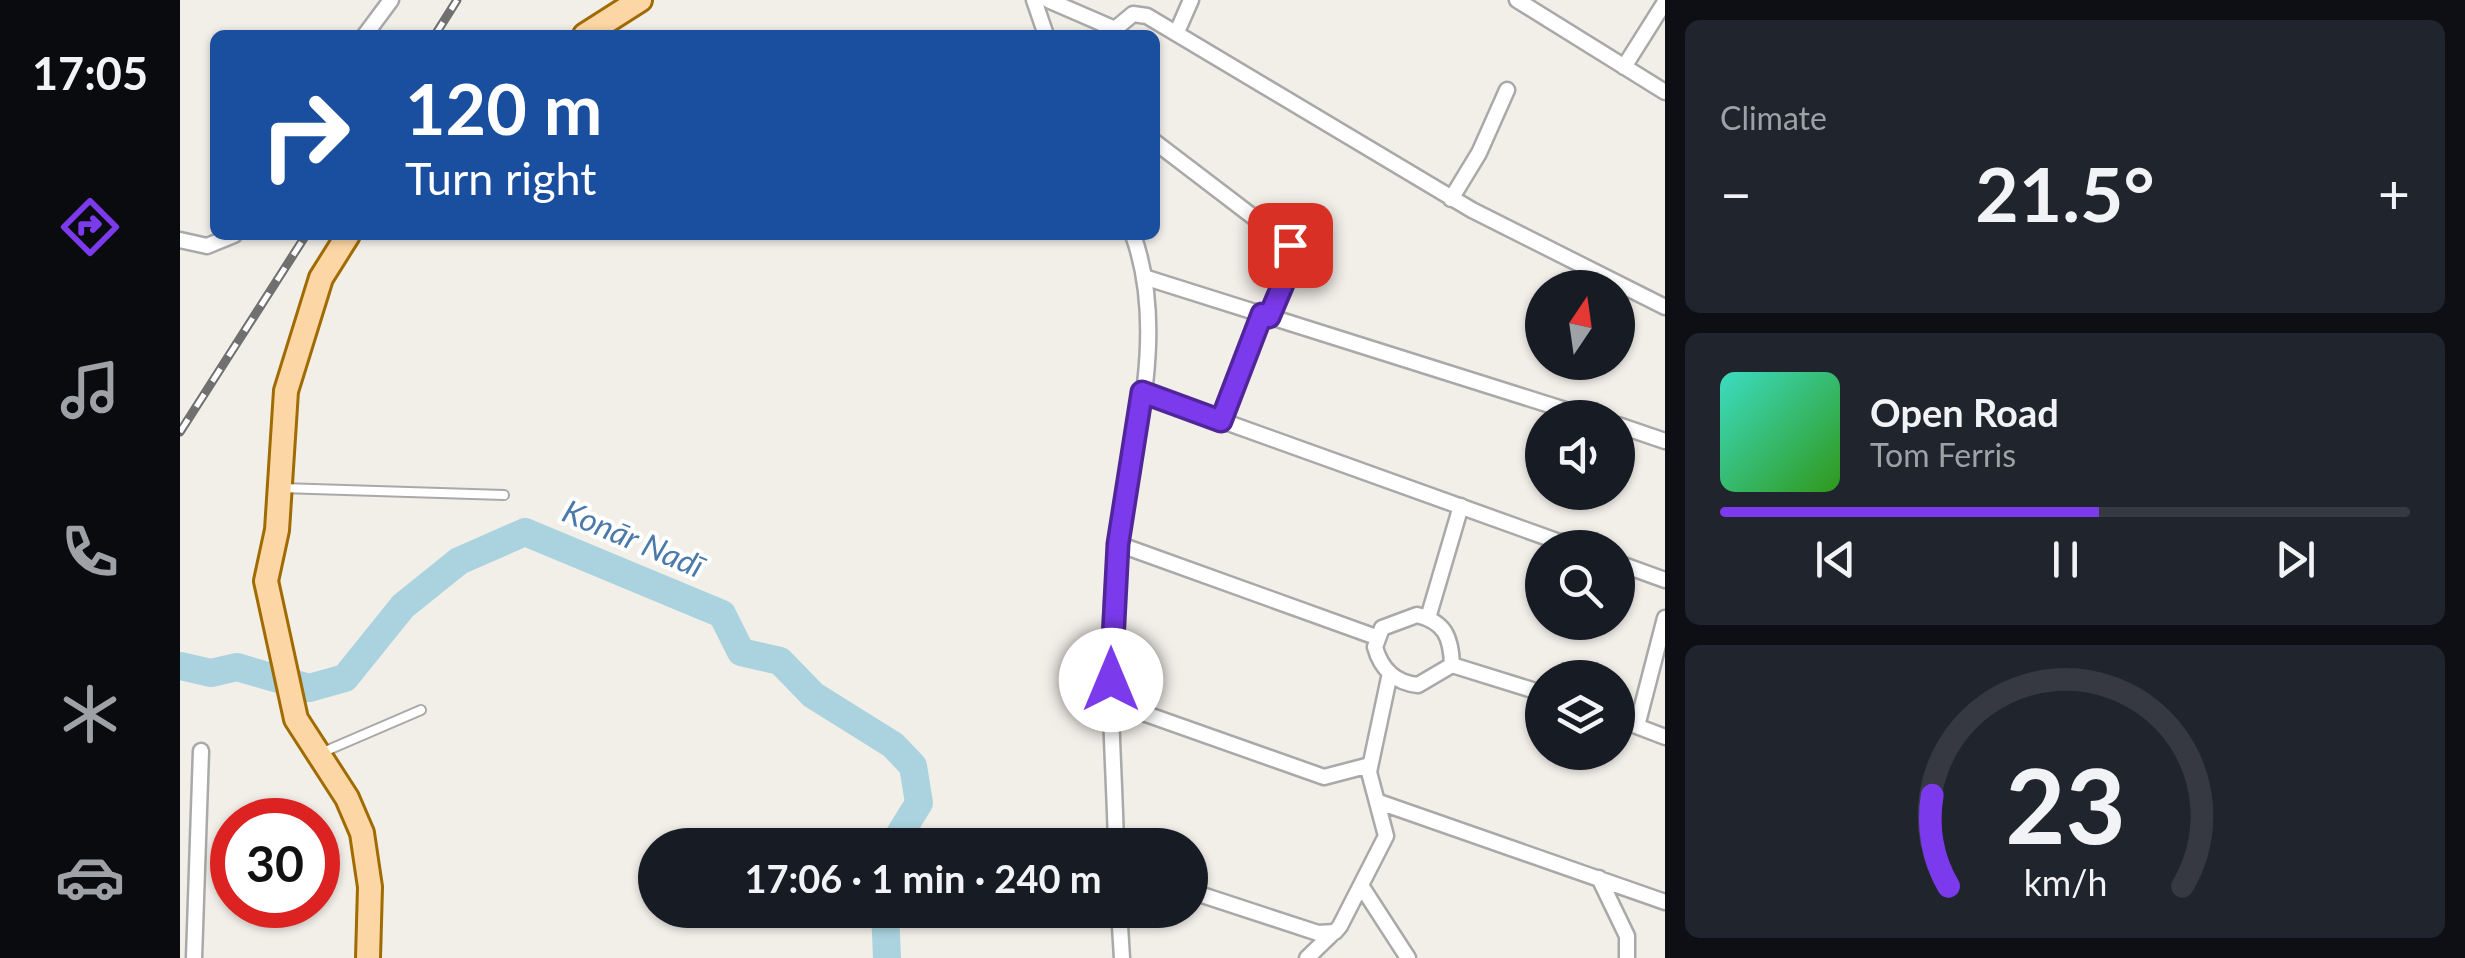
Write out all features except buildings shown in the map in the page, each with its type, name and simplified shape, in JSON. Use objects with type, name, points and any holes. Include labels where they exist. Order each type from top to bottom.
[{"type":"main road","points":[[594,30],[640,0]]},
{"type":"main road","points":[[345,240],[322,278],[286,392],[276,488],[277,530],[266,581],[296,719],[347,798],[362,833],[370,886],[368,958]]},
{"type":"street","points":[[369,30],[391,0]]},
{"type":"street","points":[[1034,0],[1044,30]]},
{"type":"street","points":[[1048,0],[1107,27],[1122,27],[1138,13],[1176,32],[1325,126],[1452,199],[1665,306]]},
{"type":"street","points":[[1176,32],[1191,0]]},
{"type":"street","points":[[1517,0],[1665,92]]},
{"type":"street","points":[[1624,67],[1665,2]]},
{"type":"street","points":[[1452,199],[1479,153],[1507,90]]},
{"type":"street","points":[[1160,146],[1290,245],[1294,258],[1221,421]]},
{"type":"street","points":[[180,240],[207,246],[226,240]]},
{"type":"street","points":[[1116,828],[1110,658],[1118,544],[1148,334],[1146,278],[1134,240]]},
{"type":"street","points":[[1146,278],[1533,400]]},
{"type":"street","points":[[1142,392],[1527,530]]},
{"type":"street","points":[[1635,431],[1665,441]]},
{"type":"street","points":[[1428,618],[1461,506]]},
{"type":"street","points":[[1118,544],[1376,638]]},
{"type":"street","points":[[1635,569],[1665,580]]},
{"type":"street","points":[[1452,665],[1447,633],[1428,618],[1404,616],[1382,628],[1376,638],[1377,656],[1390,673],[1418,685],[1452,665],[1525,688]]},
{"type":"street","points":[[1665,618],[1637,726],[1665,737]]},
{"type":"street","points":[[1306,958],[1335,932],[1386,836],[1370,765],[1390,673]]},
{"type":"street","points":[[1112,702],[1324,777],[1370,765]]},
{"type":"street","points":[[194,958],[201,751]]},
{"type":"street","points":[[1379,802],[1665,902]]},
{"type":"street","points":[[1598,878],[1627,936],[1627,958]]},
{"type":"street","points":[[1362,887],[1408,958]]},
{"type":"street","points":[[1208,897],[1318,933],[1335,932]]},
{"type":"street","points":[[1120,928],[1122,958]]},
{"type":"lane","points":[[276,488],[504,495]]},
{"type":"lane","points":[[317,755],[421,710]]},
{"type":"waterway","name":"Konār Nadī","points":[[180,666],[211,673],[237,667],[309,688],[345,678],[403,606],[459,561],[525,532],[722,614],[741,652],[780,661],[813,695],[893,745],[913,766],[919,803],[904,828]]},
{"type":"waterway","name":"Konār Nadī","points":[[886,928],[887,958]]},
{"type":"railway","points":[[438,30],[457,0]]},
{"type":"railway","points":[[180,432],[303,240]]},
{"type":"route","points":[[1111,680],[1113,589],[1142,392],[1221,421],[1262,314],[1269,317],[1294,258],[1290,245]]}]
